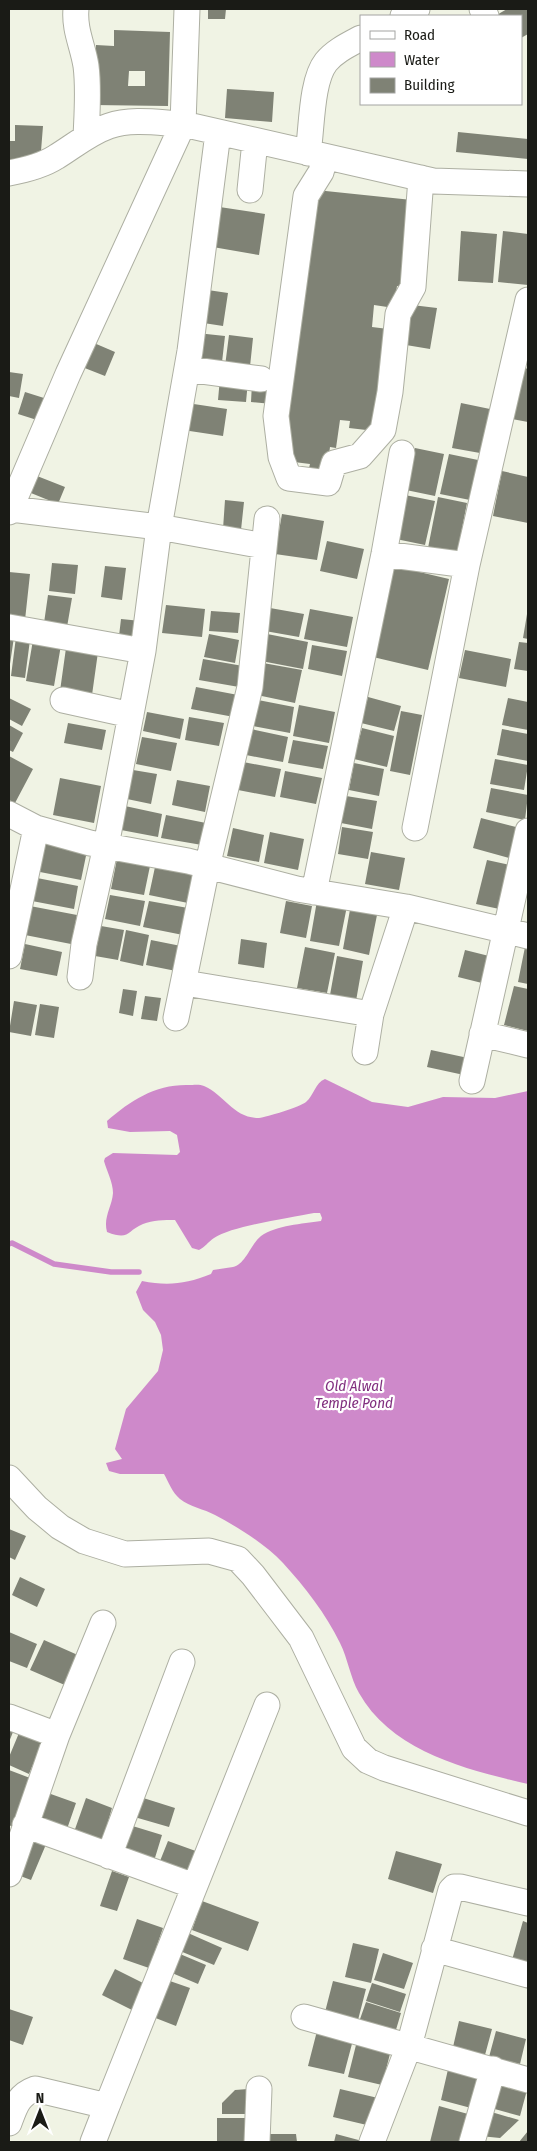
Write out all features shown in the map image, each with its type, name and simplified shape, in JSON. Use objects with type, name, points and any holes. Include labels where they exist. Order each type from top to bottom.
[{"type":"street","points":[[76,9],[77,34],[86,64],[86,136]]},
{"type":"street","points":[[187,9],[183,124],[68,374],[10,511],[159,527],[264,546]]},
{"type":"street","points":[[405,15],[417,9]]},
{"type":"street","points":[[360,38],[341,48],[326,63],[318,77],[316,155],[321,172],[306,196],[276,416],[281,458],[289,478],[328,483],[334,463],[360,456],[383,430],[390,392],[398,314],[413,287],[421,178]]},
{"type":"street","points":[[9,172],[29,169],[55,158],[86,136],[110,126],[128,122],[183,124],[222,142],[316,155],[433,181],[528,184]]},
{"type":"street","points":[[80,977],[84,944],[106,846],[144,651],[159,527],[187,369],[222,142]]},
{"type":"street","points":[[250,190],[254,147]]},
{"type":"street","points":[[415,828],[467,565],[528,300]]},
{"type":"street","points":[[187,369],[261,379]]},
{"type":"street","points":[[314,892],[384,554],[402,453]]},
{"type":"street","points":[[176,1018],[185,983],[207,867],[250,687],[267,519]]},
{"type":"street","points":[[384,554],[467,565]]},
{"type":"street","points":[[9,627],[144,651]]},
{"type":"street","points":[[63,700],[131,714]]},
{"type":"street","points":[[9,814],[36,828],[106,846],[314,892],[406,907],[517,934]]},
{"type":"street","points":[[9,956],[36,828]]},
{"type":"street","points":[[472,1081],[482,1034],[517,934],[528,831]]},
{"type":"street","points":[[365,1052],[371,1014],[406,907]]},
{"type":"street","points":[[185,983],[371,1014]]},
{"type":"street","points":[[482,1034],[528,1045]]},
{"type":"street","points":[[9,1478],[37,1508],[60,1527],[84,1541],[125,1554],[209,1551],[238,1558],[301,1638],[354,1748],[368,1761],[384,1768],[528,1813]]},
{"type":"street","points":[[9,1874],[57,1735],[103,1623]]},
{"type":"street","points":[[109,1856],[182,1662]]},
{"type":"street","points":[[93,2142],[267,1705]]},
{"type":"street","points":[[9,1717],[57,1735]]},
{"type":"street","points":[[25,1826],[194,1886]]},
{"type":"street","points":[[372,2142],[409,2046],[449,1896],[454,1887],[528,1903]]},
{"type":"street","points":[[434,1949],[528,1975]]},
{"type":"street","points":[[304,2016],[528,2080]]},
{"type":"street","points":[[472,2142],[493,2069]]},
{"type":"street","points":[[9,2123],[16,2103],[25,2093],[35,2089],[107,2106]]},
{"type":"street","points":[[257,2142],[260,2089]]},
{"type":"water","name":"Old Alwal Temple Pond","points":[[325,1079],[372,1102],[408,1107],[443,1097],[495,1098],[528,1091],[528,1784],[457,1765],[411,1744],[391,1730],[373,1713],[359,1693],[340,1643],[322,1611],[276,1556],[251,1536],[233,1525],[180,1499],[164,1474],[120,1474],[109,1471],[106,1463],[122,1459],[115,1449],[126,1409],[158,1371],[163,1350],[161,1335],[155,1322],[143,1310],[136,1292],[142,1281],[169,1284],[185,1282],[211,1274],[213,1270],[233,1267],[241,1262],[257,1240],[267,1232],[274,1229],[321,1221],[322,1218],[320,1213],[314,1213],[247,1226],[214,1238],[199,1250],[192,1248],[175,1220],[159,1220],[147,1223],[120,1236],[107,1232],[106,1222],[113,1189],[104,1161],[105,1158],[113,1153],[177,1155],[180,1152],[177,1135],[170,1131],[130,1132],[108,1128],[107,1121],[135,1100],[155,1090],[177,1085],[202,1085],[242,1114],[259,1118],[303,1104],[311,1096],[319,1083]]},
{"type":"building","points":[[208,9],[226,9],[225,19],[208,19]]},
{"type":"building","points":[[507,9],[528,9],[528,34],[522,37],[522,15],[497,15]]},
{"type":"building","points":[[114,30],[170,32],[168,106],[94,105],[96,45],[114,46]],"holes":[[[129,71],[145,71],[145,86],[128,86]]]},
{"type":"building","points":[[227,89],[274,92],[272,122],[225,118]]},
{"type":"building","points":[[15,125],[43,126],[41,151],[20,164],[9,163],[9,141],[15,141]]},
{"type":"building","points":[[458,132],[528,139],[528,159],[456,152]]},
{"type":"building","points":[[316,190],[412,200],[404,287],[397,286],[394,308],[374,305],[372,327],[388,329],[375,431],[349,428],[350,421],[340,420],[336,448],[330,447],[327,470],[309,468],[310,464],[294,462],[295,456],[289,455],[291,437],[285,436]]},
{"type":"building","points":[[213,206],[265,214],[259,255],[207,246]]},
{"type":"building","points":[[461,231],[497,234],[493,283],[458,281]]},
{"type":"building","points":[[503,231],[528,234],[528,285],[498,282]]},
{"type":"building","points":[[201,289],[228,293],[223,326],[197,322]]},
{"type":"building","points":[[412,305],[437,308],[430,349],[406,345]]},
{"type":"building","points":[[197,333],[225,336],[221,371],[193,368]]},
{"type":"building","points":[[229,335],[253,338],[249,376],[224,374]]},
{"type":"building","points":[[87,340],[115,352],[105,376],[77,365]]},
{"type":"building","points":[[522,367],[528,369],[528,422],[512,419]]},
{"type":"building","points":[[9,372],[23,374],[19,398],[9,396]]},
{"type":"building","points":[[220,378],[248,381],[246,402],[218,400]]},
{"type":"building","points":[[252,383],[274,385],[272,404],[251,402]]},
{"type":"building","points":[[25,392],[44,398],[37,420],[18,414]]},
{"type":"building","points":[[187,403],[227,409],[223,436],[183,430]]},
{"type":"building","points":[[461,403],[490,409],[480,453],[452,448]]},
{"type":"building","points":[[415,448],[444,454],[435,496],[406,490]]},
{"type":"building","points":[[449,454],[478,460],[470,500],[440,494]]},
{"type":"building","points":[[502,471],[528,477],[528,523],[493,516]]},
{"type":"building","points":[[32,474],[65,487],[58,504],[26,491]]},
{"type":"building","points":[[405,495],[435,501],[425,545],[396,539]]},
{"type":"building","points":[[438,497],[467,503],[457,554],[428,548]]},
{"type":"building","points":[[225,500],[244,502],[241,530],[223,529]]},
{"type":"building","points":[[282,514],[324,521],[317,560],[275,554]]},
{"type":"building","points":[[327,541],[364,549],[357,579],[320,571]]},
{"type":"building","points":[[52,563],[78,565],[75,594],[49,591]]},
{"type":"building","points":[[105,566],[126,568],[122,600],[101,597]]},
{"type":"building","points":[[394,566],[449,579],[428,670],[373,657]]},
{"type":"building","points":[[9,572],[30,574],[25,620],[9,618]]},
{"type":"building","points":[[48,595],[72,598],[67,627],[44,623]]},
{"type":"building","points":[[166,605],[205,609],[202,637],[162,633]]},
{"type":"building","points":[[270,608],[304,614],[299,637],[265,631]]},
{"type":"building","points":[[310,609],[353,617],[347,647],[304,639]]},
{"type":"building","points":[[211,611],[240,613],[238,633],[209,631]]},
{"type":"building","points":[[528,615],[528,639],[523,638]]},
{"type":"building","points":[[121,619],[141,621],[139,639],[119,636]]},
{"type":"building","points":[[262,633],[308,642],[303,669],[256,660]]},
{"type":"building","points":[[209,634],[239,640],[235,663],[204,657]]},
{"type":"building","points":[[9,636],[14,637],[10,664],[9,664]]},
{"type":"building","points":[[16,637],[30,640],[25,678],[11,676]]},
{"type":"building","points":[[33,640],[61,645],[54,686],[26,681]]},
{"type":"building","points":[[519,642],[528,643],[528,671],[514,669]]},
{"type":"building","points":[[312,645],[347,651],[342,676],[308,669]]},
{"type":"building","points":[[66,648],[98,652],[92,695],[60,691]]},
{"type":"building","points":[[465,650],[511,659],[506,687],[459,678]]},
{"type":"building","points":[[203,659],[243,666],[239,687],[199,680]]},
{"type":"building","points":[[263,663],[302,670],[295,703],[257,695]]},
{"type":"building","points":[[196,687],[238,695],[234,717],[191,709]]},
{"type":"building","points":[[368,697],[401,706],[394,731],[361,723]]},
{"type":"building","points":[[9,698],[31,709],[22,726],[9,719]]},
{"type":"building","points":[[508,698],[528,702],[528,730],[502,725]]},
{"type":"building","points":[[258,700],[294,707],[290,733],[253,726]]},
{"type":"building","points":[[299,705],[335,712],[329,743],[293,736]]},
{"type":"building","points":[[401,711],[422,715],[410,775],[390,771]]},
{"type":"building","points":[[147,712],[184,719],[180,739],[143,731]]},
{"type":"building","points":[[189,717],[224,723],[219,746],[185,740]]},
{"type":"building","points":[[68,723],[106,730],[102,750],[64,743]]},
{"type":"building","points":[[9,725],[23,733],[13,752],[9,750]]},
{"type":"building","points":[[362,728],[394,736],[387,767],[354,759]]},
{"type":"building","points":[[251,729],[288,737],[283,762],[246,755]]},
{"type":"building","points":[[502,729],[528,734],[528,761],[497,755]]},
{"type":"building","points":[[142,737],[177,743],[171,771],[136,764]]},
{"type":"building","points":[[293,740],[328,746],[323,769],[288,763]]},
{"type":"building","points":[[9,756],[33,769],[15,803],[9,800]]},
{"type":"building","points":[[495,759],[528,765],[524,790],[490,784]]},
{"type":"building","points":[[243,762],[281,769],[275,797],[238,790]]},
{"type":"building","points":[[354,763],[384,769],[379,796],[349,790]]},
{"type":"building","points":[[133,770],[157,774],[151,804],[127,799]]},
{"type":"building","points":[[285,771],[322,778],[316,804],[280,797]]},
{"type":"building","points":[[60,778],[101,786],[94,823],[53,815]]},
{"type":"building","points":[[177,780],[210,786],[205,812],[172,805]]},
{"type":"building","points":[[491,788],[528,795],[525,820],[486,812]]},
{"type":"building","points":[[346,796],[377,801],[372,829],[341,823]]},
{"type":"building","points":[[125,806],[162,814],[158,837],[121,830]]},
{"type":"building","points":[[166,815],[206,823],[202,845],[161,838]]},
{"type":"building","points":[[481,818],[524,829],[516,860],[473,848]]},
{"type":"building","points":[[342,827],[373,832],[368,859],[338,854]]},
{"type":"building","points":[[233,828],[264,835],[259,862],[227,856]]},
{"type":"building","points":[[270,832],[304,839],[298,870],[264,863]]},
{"type":"building","points":[[45,843],[87,851],[81,880],[40,872]]},
{"type":"building","points":[[371,852],[405,858],[399,890],[365,884]]},
{"type":"building","points":[[117,859],[150,866],[144,895],[111,889]]},
{"type":"building","points":[[487,860],[514,866],[504,910],[476,904]]},
{"type":"building","points":[[155,867],[193,875],[188,903],[149,895]]},
{"type":"building","points":[[37,878],[78,886],[74,909],[32,901]]},
{"type":"building","points":[[110,895],[145,901],[140,926],[105,919]]},
{"type":"building","points":[[318,895],[348,901],[339,946],[310,941]]},
{"type":"building","points":[[149,901],[188,908],[183,935],[143,927]]},
{"type":"building","points":[[286,901],[312,906],[306,938],[280,933]]},
{"type":"building","points":[[351,904],[378,910],[369,955],[343,949]]},
{"type":"building","points":[[30,906],[77,915],[71,944],[25,935]]},
{"type":"building","points":[[101,926],[124,930],[118,960],[95,956]]},
{"type":"building","points":[[126,930],[149,935],[143,966],[120,961]]},
{"type":"building","points":[[241,939],[267,943],[264,968],[238,964]]},
{"type":"building","points":[[151,940],[181,946],[176,971],[146,965]]},
{"type":"building","points":[[526,942],[528,943],[528,984],[518,982]]},
{"type":"building","points":[[25,944],[62,952],[57,976],[20,969]]},
{"type":"building","points":[[305,947],[335,953],[327,993],[297,988]]},
{"type":"building","points":[[465,950],[489,956],[482,983],[458,977]]},
{"type":"building","points":[[337,956],[363,961],[356,1001],[330,995]]},
{"type":"building","points":[[514,986],[528,989],[528,1031],[504,1025]]},
{"type":"building","points":[[123,989],[137,991],[133,1016],[119,1013]]},
{"type":"building","points":[[145,996],[161,998],[157,1021],[141,1019]]},
{"type":"building","points":[[14,1001],[37,1005],[31,1036],[9,1032]]},
{"type":"building","points":[[40,1004],[59,1007],[54,1038],[35,1035]]},
{"type":"building","points":[[431,1050],[468,1058],[464,1075],[427,1067]]},
{"type":"building","points":[[9,1529],[26,1536],[15,1560],[9,1557]]},
{"type":"building","points":[[20,1577],[45,1589],[37,1607],[12,1595]]},
{"type":"building","points":[[9,1632],[37,1644],[27,1668],[9,1661]]},
{"type":"building","points":[[44,1640],[80,1656],[67,1686],[30,1670]]},
{"type":"building","points":[[9,1730],[13,1732],[9,1742]]},
{"type":"building","points":[[19,1733],[42,1743],[29,1774],[9,1765],[9,1757]]},
{"type":"building","points":[[9,1770],[30,1778],[13,1827],[9,1825]]},
{"type":"building","points":[[48,1793],[76,1803],[67,1829],[38,1818]]},
{"type":"building","points":[[137,1796],[175,1808],[169,1827],[131,1816]]},
{"type":"building","points":[[86,1798],[112,1808],[102,1842],[74,1832]]},
{"type":"building","points":[[126,1824],[162,1835],[154,1861],[118,1849]]},
{"type":"building","points":[[31,1836],[47,1842],[31,1880],[15,1874]]},
{"type":"building","points":[[168,1841],[204,1854],[197,1874],[160,1861]]},
{"type":"building","points":[[396,1851],[442,1864],[433,1893],[388,1879]]},
{"type":"building","points":[[112,1871],[129,1877],[117,1911],[100,1906]]},
{"type":"building","points":[[202,1901],[259,1922],[248,1951],[192,1930]]},
{"type":"building","points":[[137,1919],[163,1928],[149,1968],[123,1959]]},
{"type":"building","points":[[523,1921],[528,1923],[528,1964],[512,1960]]},
{"type":"building","points":[[188,1933],[222,1948],[214,1965],[180,1951]]},
{"type":"building","points":[[353,1943],[379,1949],[371,1983],[345,1977]]},
{"type":"building","points":[[383,1953],[413,1963],[404,1989],[374,1980]]},
{"type":"building","points":[[180,1954],[206,1965],[198,1984],[172,1973]]},
{"type":"building","points":[[115,1969],[147,1985],[134,2011],[102,1995]]},
{"type":"building","points":[[167,1980],[190,1988],[176,2026],[153,2017]]},
{"type":"building","points":[[333,1981],[366,1989],[358,2020],[325,2012]]},
{"type":"building","points":[[372,1983],[406,1994],[400,2012],[366,2001]]},
{"type":"building","points":[[366,2002],[401,2013],[395,2033],[359,2022]]},
{"type":"building","points":[[9,2009],[33,2017],[23,2045],[9,2040]]},
{"type":"building","points":[[459,2021],[492,2029],[485,2055],[453,2047]]},
{"type":"building","points":[[317,2031],[353,2040],[344,2074],[308,2066]]},
{"type":"building","points":[[496,2031],[526,2039],[520,2064],[489,2057]]},
{"type":"building","points":[[357,2041],[391,2050],[382,2085],[348,2077]]},
{"type":"building","points":[[449,2065],[480,2073],[471,2108],[441,2100]]},
{"type":"building","points":[[498,2082],[527,2090],[520,2116],[491,2108]]},
{"type":"building","points":[[248,2089],[248,2114],[222,2114],[222,2103],[235,2090]]},
{"type":"building","points":[[340,2089],[378,2098],[371,2126],[333,2117]]},
{"type":"building","points":[[439,2106],[468,2114],[461,2142],[430,2142]]},
{"type":"building","points":[[488,2111],[519,2120],[500,2138],[480,2136]]},
{"type":"building","points":[[217,2118],[247,2118],[247,2141],[217,2141]]},
{"type":"building","points":[[528,2131],[528,2142],[519,2142]]},
{"type":"building","points":[[266,2134],[296,2134],[297,2142],[266,2142]]},
{"type":"building","points":[[336,2134],[366,2142],[334,2142]]},
{"type":"waterway","points":[[9,1244],[12,1243],[54,1264],[111,1272],[139,1272]]}]
